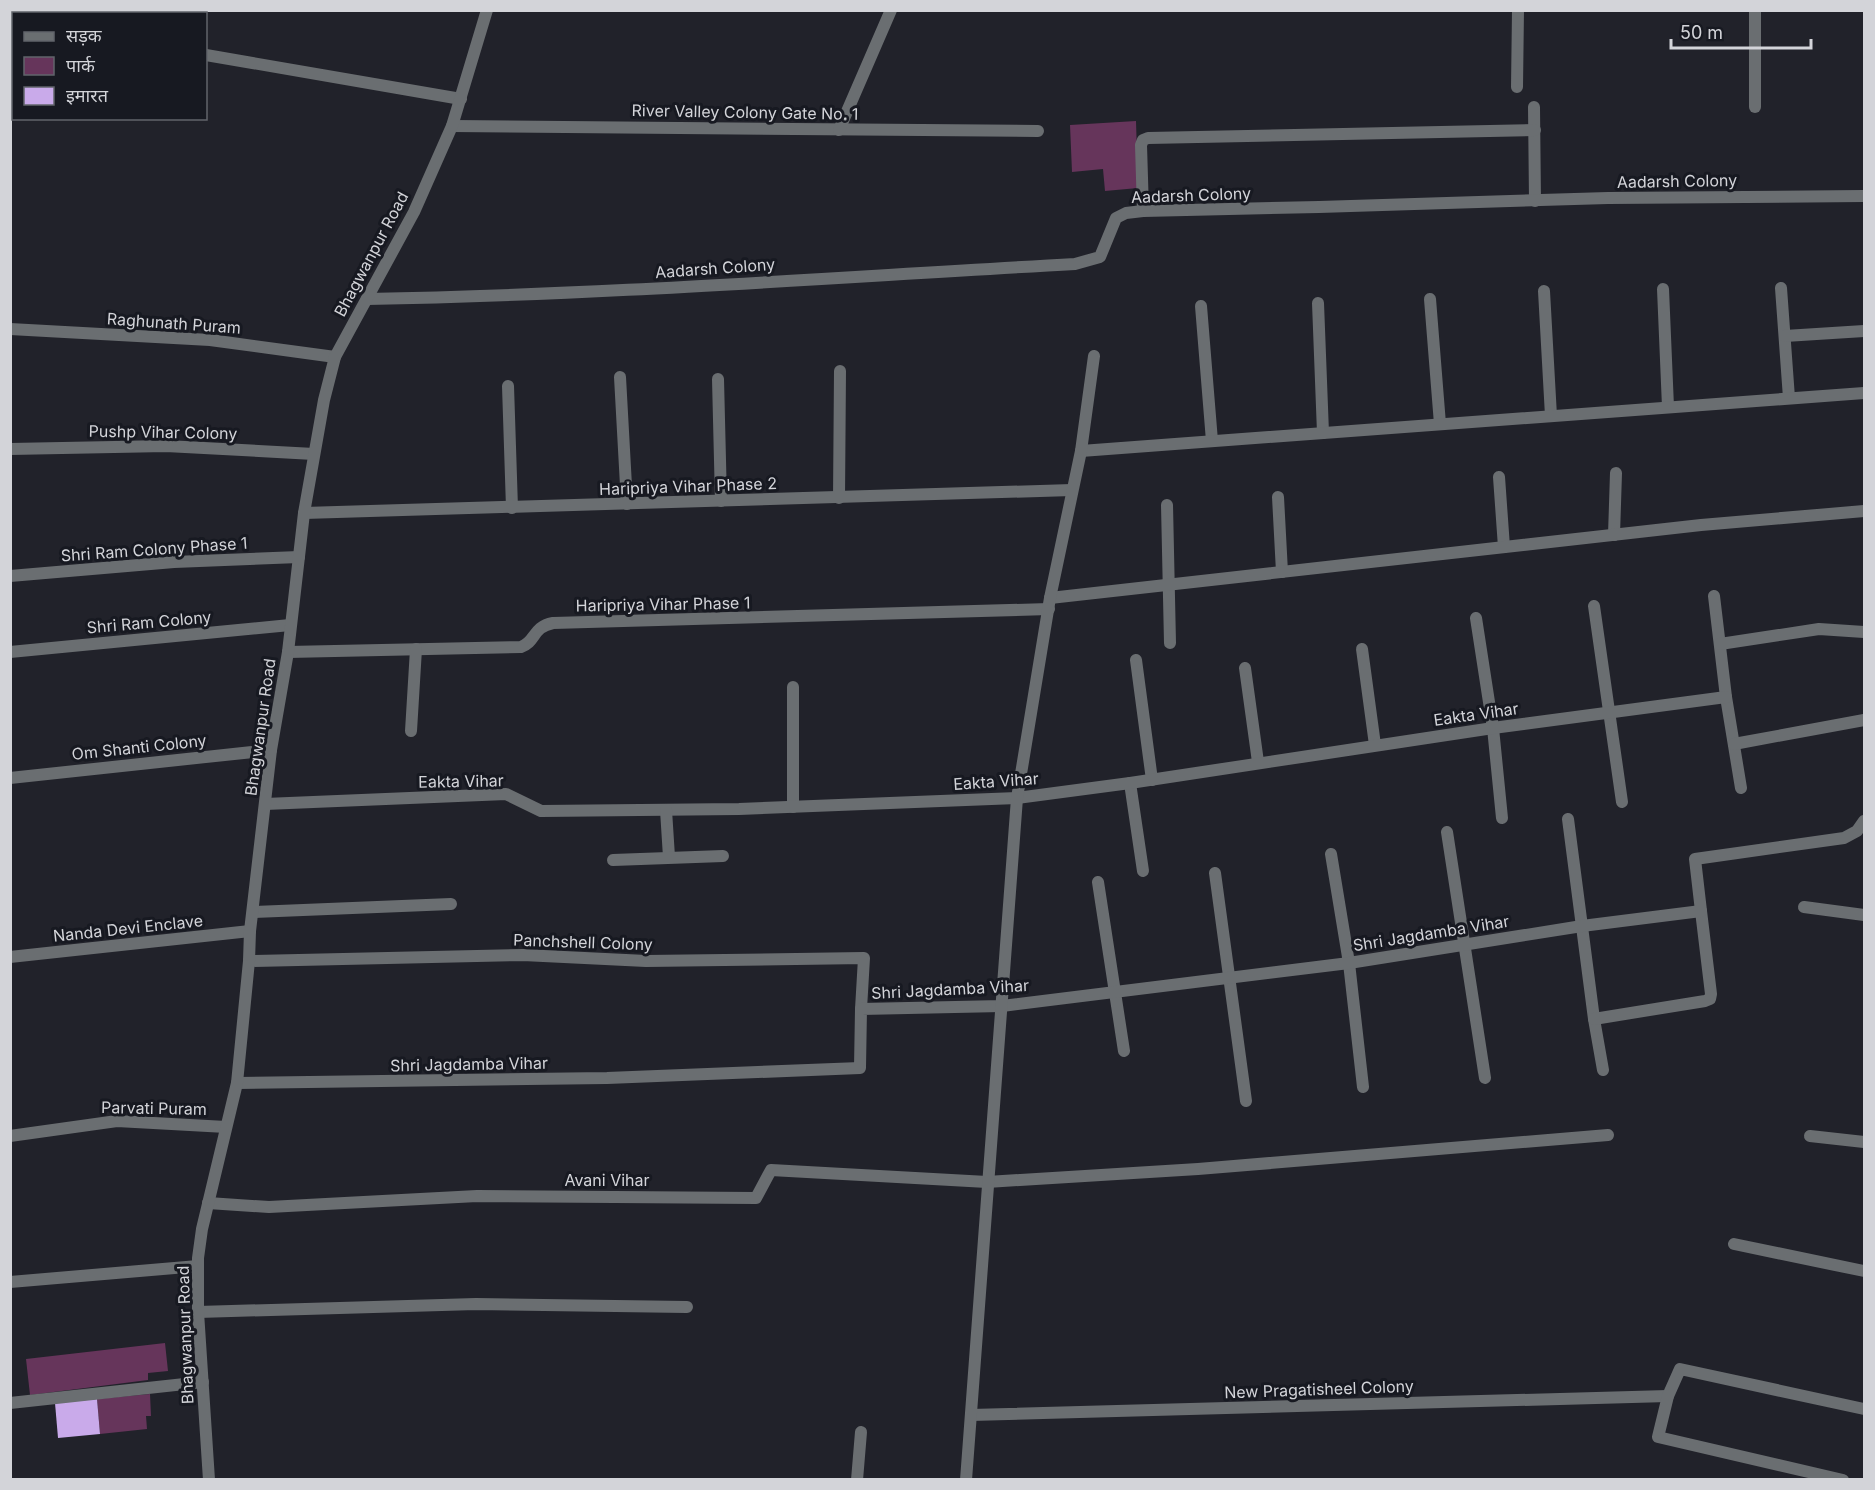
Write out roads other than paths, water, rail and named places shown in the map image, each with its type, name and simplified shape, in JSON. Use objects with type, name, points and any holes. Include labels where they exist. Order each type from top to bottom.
[{"type":"street","name":"Bhagwanpur Road","points":[[208,1479],[198,1312],[198,1266],[202,1229],[237,1083],[250,931],[271,750],[288,652],[304,513],[324,400],[335,357],[414,212],[452,126],[487,10]]},
{"type":"street","points":[[839,130],[891,10]]},
{"type":"street","points":[[1517,87],[1518,10]]},
{"type":"street","points":[[1755,10],[1755,107]]},
{"type":"street","points":[[207,55],[461,99]]},
{"type":"street","points":[[1534,107],[1535,201]]},
{"type":"street","name":"River Valley Colony Gate No. 1","points":[[452,126],[1038,131]]},
{"type":"street","points":[[1143,211],[1141,145],[1143,140],[1148,138],[1535,130]]},
{"type":"street","name":"Aadarsh Colony","points":[[368,299],[446,298],[665,288],[1075,264],[1100,257],[1116,218],[1126,213],[1143,211],[1608,198],[1864,196]]},
{"type":"street","points":[[1781,288],[1789,398]]},
{"type":"street","points":[[1663,289],[1668,407]]},
{"type":"street","points":[[1544,291],[1551,416]]},
{"type":"street","points":[[1430,299],[1440,424]]},
{"type":"street","points":[[1318,303],[1323,433]]},
{"type":"street","points":[[1201,306],[1212,441]]},
{"type":"street","name":"Raghunath Puram","points":[[10,329],[210,340],[335,357]]},
{"type":"street","points":[[1785,336],[1864,331]]},
{"type":"street","points":[[966,1479],[1017,798],[1049,603],[1081,451],[1094,356]]},
{"type":"street","points":[[839,498],[840,371]]},
{"type":"street","points":[[620,377],[627,504]]},
{"type":"street","points":[[718,379],[721,501]]},
{"type":"street","points":[[508,386],[513,508]]},
{"type":"street","points":[[1081,451],[1864,393]]},
{"type":"street","name":"Pushp Vihar Colony","points":[[10,448],[166,446],[314,454]]},
{"type":"street","points":[[1614,535],[1616,473]]},
{"type":"street","points":[[1499,477],[1504,547]]},
{"type":"street","name":"Haripriya Vihar Phase 2","points":[[304,513],[1072,490]]},
{"type":"street","points":[[1278,497],[1282,572]]},
{"type":"street","points":[[1167,505],[1170,643]]},
{"type":"street","name":"Haripriya Vihar Phase 1","points":[[288,652],[520,647],[527,645],[539,627],[553,623],[1049,603],[1169,585],[1282,572],[1701,525],[1864,511]]},
{"type":"street","name":"Shri Ram Colony Phase 1","points":[[10,576],[174,562],[299,557]]},
{"type":"street","points":[[1714,596],[1726,697],[1741,788]]},
{"type":"street","points":[[1594,606],[1622,802]]},
{"type":"street","points":[[1476,618],[1502,818]]},
{"type":"street","name":"Shri Ram Colony","points":[[10,652],[290,626]]},
{"type":"street","points":[[1720,644],[1819,630],[1864,632]]},
{"type":"street","points":[[411,731],[416,649]]},
{"type":"street","points":[[1362,649],[1376,745]]},
{"type":"street","points":[[1136,660],[1152,780]]},
{"type":"street","points":[[1245,668],[1258,762]]},
{"type":"street","points":[[793,687],[794,807]]},
{"type":"street","name":"Eakta Vihar","points":[[265,804],[506,794],[542,811],[794,807],[1017,798],[1152,780],[1492,728],[1726,697]]},
{"type":"street","points":[[1734,744],[1864,720]]},
{"type":"street","name":"Om Shanti Colony","points":[[10,778],[271,750]]},
{"type":"street","points":[[1130,783],[1143,871]]},
{"type":"street","points":[[666,810],[669,857]]},
{"type":"street","points":[[1568,819],[1594,1019],[1603,1070]]},
{"type":"street","points":[[1594,1019],[1710,999],[1695,859],[1844,838],[1857,831],[1864,821]]},
{"type":"street","points":[[1447,832],[1485,1078]]},
{"type":"street","points":[[1331,854],[1349,963],[1363,1087]]},
{"type":"street","points":[[613,860],[723,856]]},
{"type":"street","points":[[1215,873],[1246,1101]]},
{"type":"street","points":[[1098,882],[1124,1051]]},
{"type":"street","points":[[253,912],[451,904]]},
{"type":"street","points":[[1804,907],[1864,915]]},
{"type":"street","name":"Shri Jagdamba Vihar","points":[[237,1083],[607,1078],[860,1068],[861,1009],[1002,1005],[1114,992],[1349,963],[1582,926],[1701,911]]},
{"type":"street","name":"Nanda Devi Enclave","points":[[10,957],[250,931]]},
{"type":"street","name":"Panchshell Colony","points":[[249,961],[524,955],[646,961],[864,958],[861,1009]]},
{"type":"street","name":"Parvati Puram","points":[[10,1136],[117,1121],[226,1127]]},
{"type":"street","points":[[987,1182],[1198,1169],[1608,1135]]},
{"type":"street","points":[[1810,1136],[1864,1142]]},
{"type":"street","name":"Avani Vihar","points":[[208,1203],[269,1207],[477,1196],[756,1198],[771,1170],[987,1182]]},
{"type":"street","points":[[1734,1244],[1864,1271]]},
{"type":"street","points":[[10,1282],[198,1266]]},
{"type":"street","points":[[198,1312],[476,1304],[687,1307]]},
{"type":"street","points":[[1843,1479],[1658,1437],[1668,1396],[1680,1370],[1864,1409]]},
{"type":"street","points":[[10,1403],[203,1382]]},
{"type":"street","name":"New Pragatisheel Colony","points":[[971,1415],[1668,1396]]},
{"type":"street","points":[[857,1479],[861,1432]]}]
